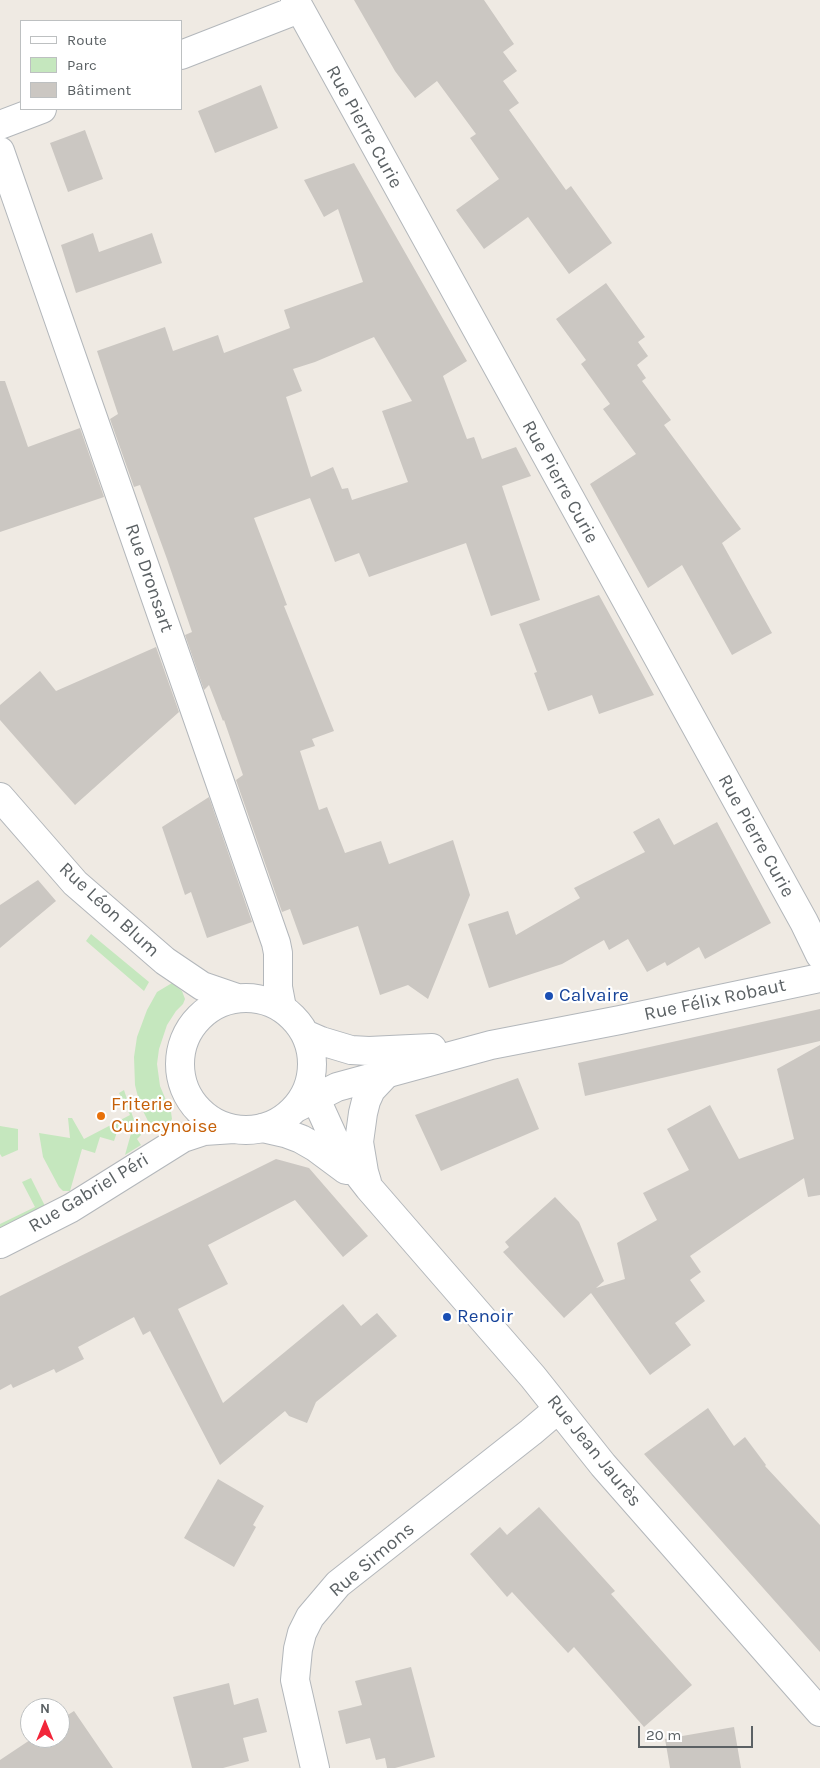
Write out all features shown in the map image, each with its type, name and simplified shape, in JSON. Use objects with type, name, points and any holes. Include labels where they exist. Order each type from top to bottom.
[{"type":"street","points":[[182,55],[297,4]]},
{"type":"street","name":"Rue Pierre Curie","points":[[297,4],[804,922],[820,955]]},
{"type":"street","points":[[0,125],[39,110]]},
{"type":"street","name":"Rue Dronsart","points":[[0,151],[276,943],[278,987],[282,1008]]},
{"type":"street","name":"Rue Léon Blum","points":[[0,798],[76,883],[165,961],[202,986],[237,998]]},
{"type":"street","name":"Rue Félix Robaut","points":[[307,1094],[491,1045],[820,978]]},
{"type":"street","points":[[237,998],[256,998],[282,1008],[296,1019],[305,1034],[311,1051],[307,1094],[281,1120],[263,1128],[254,1130],[235,1129],[215,1122],[198,1110],[182,1084],[179,1062],[187,1032],[208,1009],[237,998]]},
{"type":"street","name":"Rue Félix Robaut","points":[[305,1034],[350,1050],[369,1051],[491,1045]]},
{"type":"street","name":"Rue Jean Jaurès","points":[[369,1188],[361,1159],[361,1126],[366,1101],[371,1090],[387,1073]]},
{"type":"street","name":"Rue Jean Jaurès","points":[[307,1094],[341,1152],[369,1188],[472,1305],[603,1465],[820,1712]]},
{"type":"street","name":"Rue Jean Jaurès","points":[[263,1128],[293,1136],[315,1147],[369,1188]]},
{"type":"street","name":"Rue Gabriel Péri","points":[[0,1244],[77,1205],[183,1138],[204,1131],[235,1129]]},
{"type":"street","name":"Rue Simons","points":[[315,1768],[295,1680],[298,1649],[302,1633],[310,1617],[338,1584],[532,1432],[558,1408]]},
{"type":"green space","points":[[91,934],[149,982],[144,991],[86,941]]},
{"type":"green space","points":[[172,983],[182,991],[185,999],[167,1025],[159,1049],[157,1064],[160,1086],[172,1119],[161,1133],[157,1127],[152,1129],[140,1105],[135,1085],[134,1057],[137,1037],[147,1010],[157,992]]},
{"type":"green space","points":[[124,1090],[141,1135],[137,1139],[141,1145],[125,1155],[132,1130],[119,1126],[114,1141],[100,1137],[95,1153],[82,1149],[70,1191],[63,1191],[43,1157],[39,1133],[70,1138],[68,1118],[72,1118],[84,1139],[130,1115],[119,1093]]},
{"type":"green space","points":[[0,1126],[18,1129],[18,1150],[2,1157],[0,1154]]},
{"type":"green space","points":[[31,1178],[45,1206],[0,1229],[0,1224],[35,1207],[22,1182]]},
{"type":"building","points":[[354,0],[484,0],[514,44],[503,52],[517,71],[503,81],[519,103],[509,110],[566,190],[571,186],[612,243],[569,274],[528,217],[484,249],[456,210],[499,179],[470,138],[476,134],[437,81],[415,98],[395,71]]},
{"type":"building","points":[[261,85],[278,128],[215,153],[198,111]]},
{"type":"building","points":[[85,130],[103,179],[68,192],[50,143]]},
{"type":"building","points":[[354,163],[467,361],[443,376],[467,439],[474,437],[482,459],[516,447],[531,476],[502,486],[540,600],[491,616],[466,543],[369,577],[359,553],[335,562],[310,498],[254,518],[287,605],[284,606],[334,731],[312,739],[315,746],[300,751],[319,810],[327,807],[345,853],[381,841],[389,864],[453,840],[470,895],[428,999],[408,985],[380,995],[358,926],[303,945],[290,909],[282,912],[236,780],[243,775],[224,720],[209,685],[204,690],[185,635],[192,632],[167,559],[140,485],[134,487],[110,419],[118,414],[97,351],[165,327],[173,351],[218,335],[224,353],[290,328],[284,310],[363,282],[338,209],[324,217],[304,180]],"holes":[[[374,337],[412,401],[382,411],[408,482],[352,500],[348,488],[342,489],[333,467],[311,477],[286,397],[302,391],[293,369],[315,362]]]},
{"type":"building","points":[[93,233],[99,252],[152,233],[162,263],[76,293],[61,245]]},
{"type":"building","points":[[606,283],[645,337],[638,342],[648,356],[637,365],[646,378],[642,381],[671,420],[664,425],[741,529],[722,543],[772,633],[732,655],[682,565],[648,588],[590,484],[636,454],[603,409],[610,404],[581,364],[586,360],[556,319]]},
{"type":"building","points":[[0,381],[5,381],[28,447],[80,428],[104,497],[0,532]]},
{"type":"building","points":[[599,595],[654,695],[599,714],[592,695],[548,711],[534,673],[537,672],[519,624]]},
{"type":"building","points":[[156,647],[179,712],[75,805],[0,720],[0,705],[40,671],[56,691]]},
{"type":"building","points":[[209,797],[252,922],[207,938],[191,892],[185,895],[162,827]]},
{"type":"building","points":[[659,818],[674,845],[717,822],[771,923],[705,959],[699,947],[667,966],[665,962],[647,972],[628,939],[609,950],[604,940],[562,964],[489,988],[468,924],[508,911],[516,935],[580,898],[574,888],[645,852],[633,832]]},
{"type":"building","points":[[38,880],[56,901],[0,948],[0,905]]},
{"type":"building","points":[[820,1009],[820,1041],[585,1096],[578,1063]]},
{"type":"building","points":[[820,1045],[820,1195],[808,1197],[804,1178],[690,1256],[701,1272],[690,1280],[705,1301],[675,1323],[691,1345],[650,1375],[591,1293],[564,1318],[503,1252],[509,1247],[505,1242],[555,1197],[579,1222],[604,1281],[596,1288],[625,1279],[617,1243],[657,1220],[643,1193],[689,1170],[667,1129],[710,1105],[739,1159],[794,1139],[777,1069]]},
{"type":"building","points":[[518,1078],[539,1129],[441,1171],[415,1115]]},
{"type":"building","points":[[276,1159],[309,1168],[368,1236],[343,1257],[295,1200],[208,1245],[228,1284],[178,1309],[223,1403],[343,1304],[361,1326],[377,1313],[397,1336],[316,1402],[307,1423],[289,1416],[285,1411],[220,1465],[150,1331],[143,1335],[134,1317],[78,1347],[84,1359],[56,1373],[54,1369],[13,1388],[11,1384],[0,1390],[0,1296]]},
{"type":"building","points":[[708,1408],[734,1446],[745,1437],[765,1466],[820,1525],[820,1652],[644,1454]]},
{"type":"building","points":[[218,1479],[264,1506],[253,1525],[256,1527],[234,1567],[184,1538]]},
{"type":"building","points":[[539,1507],[615,1591],[611,1594],[692,1685],[644,1727],[574,1647],[568,1653],[512,1592],[507,1597],[470,1554],[500,1527],[507,1535]]},
{"type":"building","points":[[411,1667],[435,1757],[395,1768],[387,1768],[385,1758],[376,1760],[370,1738],[346,1744],[338,1711],[362,1705],[355,1681]]},
{"type":"building","points":[[229,1683],[234,1705],[258,1698],[267,1732],[243,1738],[249,1761],[223,1768],[192,1768],[173,1697]]},
{"type":"building","points":[[74,1711],[113,1768],[0,1768],[0,1760],[20,1747],[70,1748],[70,1714]]},
{"type":"building","points":[[734,1727],[741,1768],[670,1768],[665,1739]]},
{"type":"place","name":"Calvaire","points":[[549,996]]},
{"type":"place","name":"Friterie Cuincynoise","points":[[101,1116]]},
{"type":"place","name":"Renoir","points":[[447,1317]]}]
